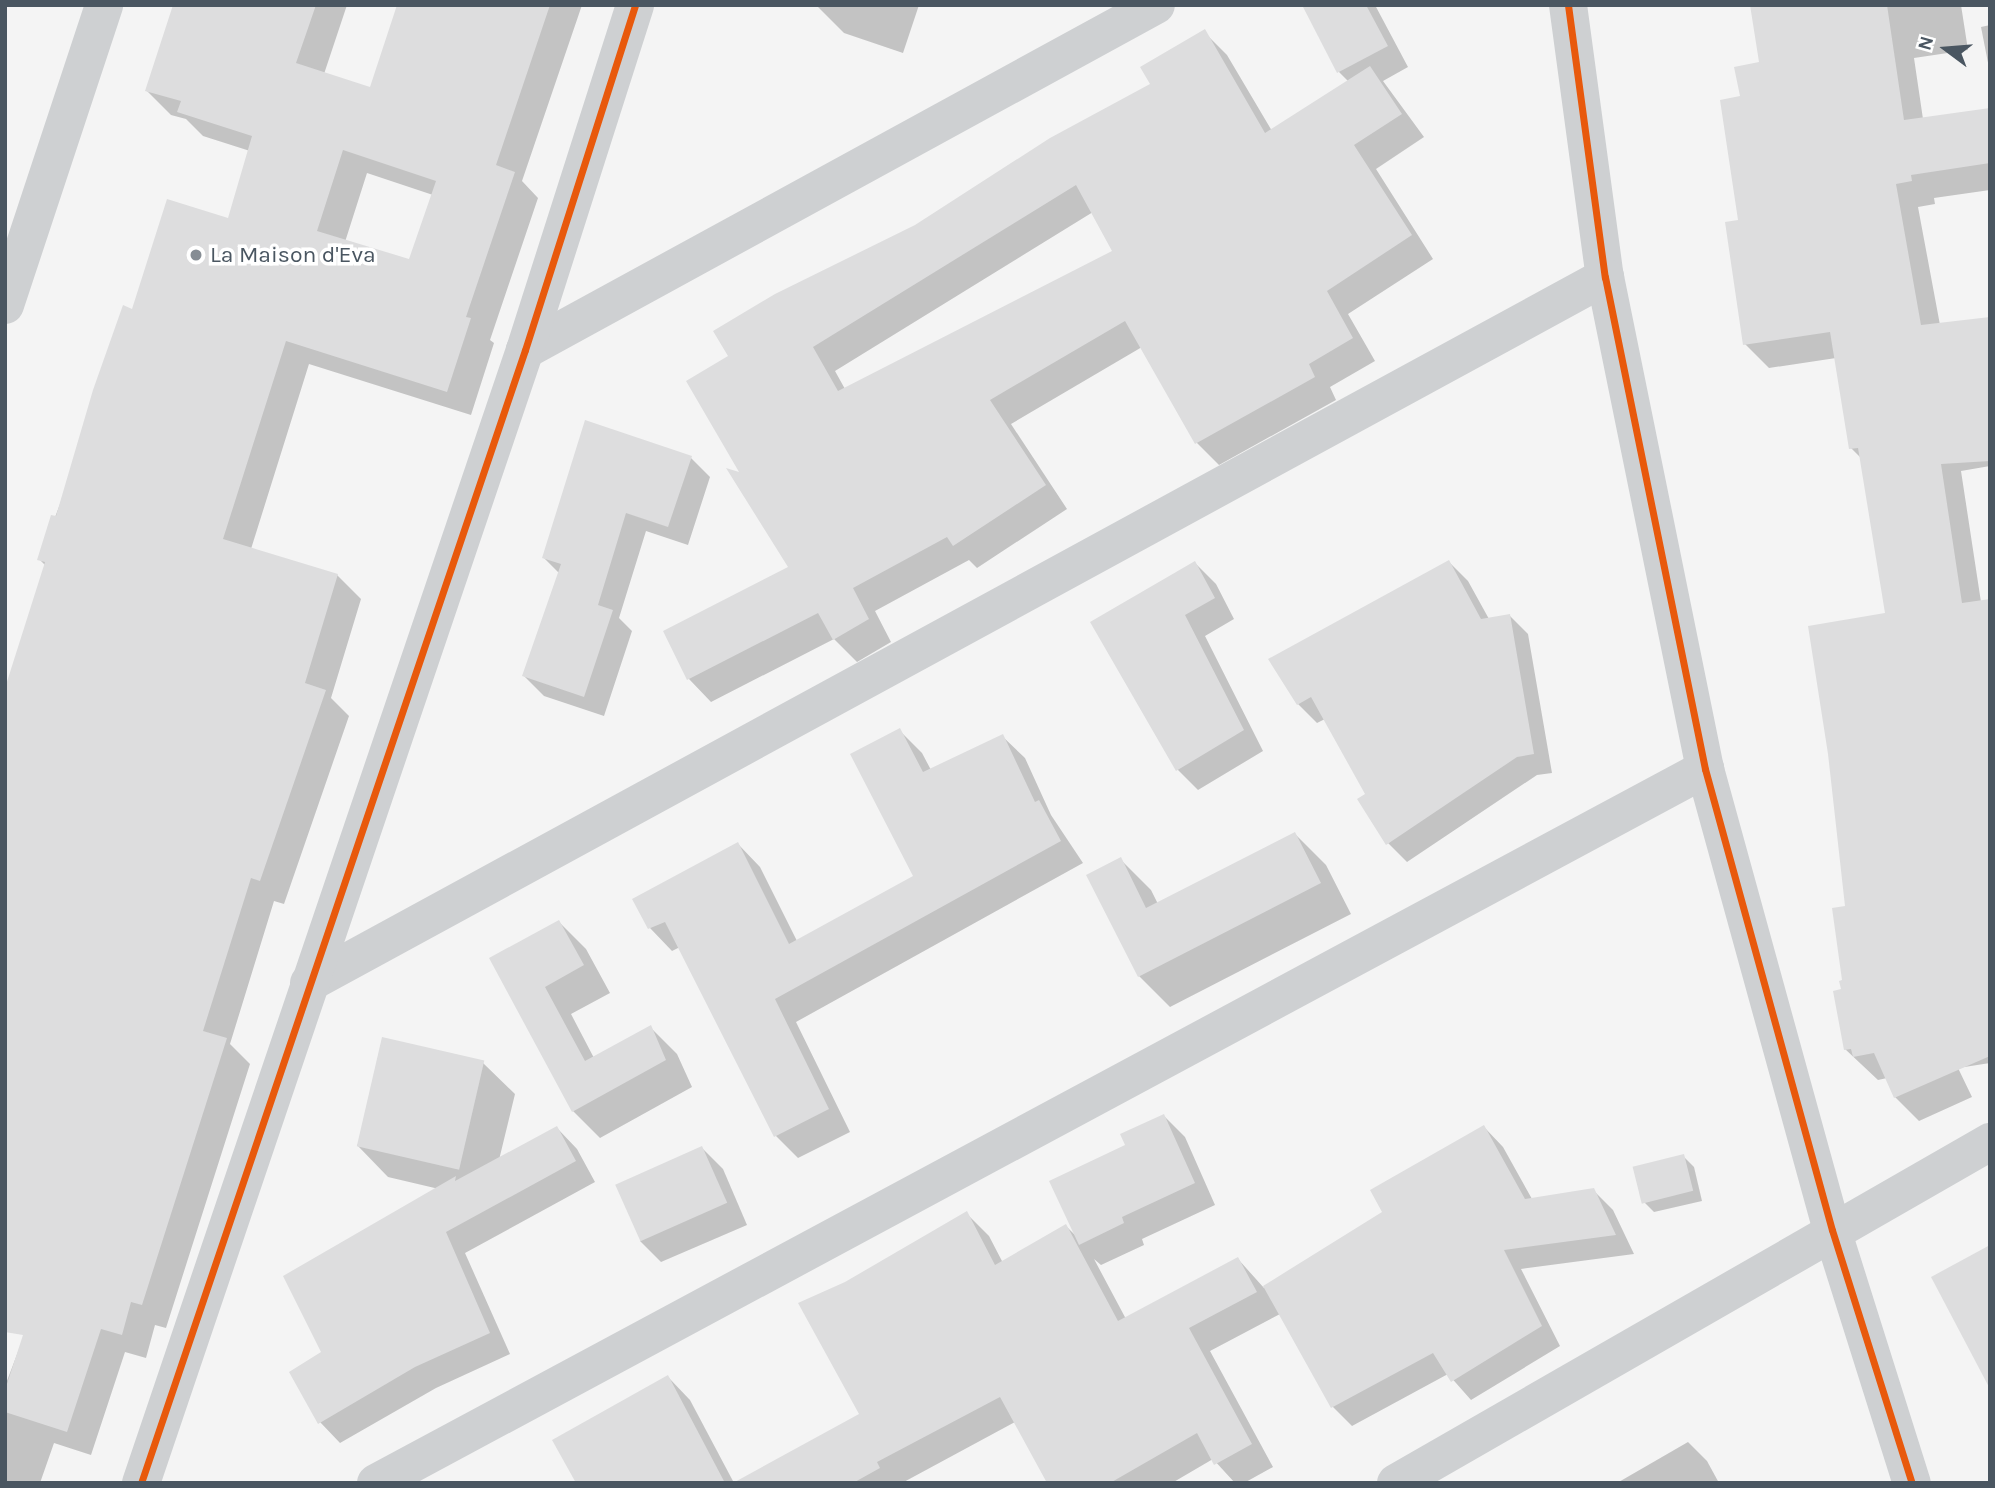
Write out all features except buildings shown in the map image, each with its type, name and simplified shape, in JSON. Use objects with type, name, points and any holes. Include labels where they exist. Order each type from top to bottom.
[{"type":"street","points":[[6,298],[104,5]]},
{"type":"street","points":[[141,1483],[525,350],[635,5]]},
{"type":"street","points":[[525,350],[1156,5]]},
{"type":"street","points":[[1568,5],[1605,277],[1705,768],[1832,1230],[1912,1483]]},
{"type":"street","points":[[309,983],[1605,277]]},
{"type":"street","points":[[376,1483],[1705,768]]},
{"type":"street","points":[[1396,1483],[1832,1230],[1990,1142]]},
{"type":"cycle path","points":[[141,1483],[525,350],[635,5]]},
{"type":"cycle path","points":[[1568,5],[1605,277],[1705,769],[1832,1230],[1912,1483]]},
{"type":"place","name":"La Maison d'Eva","points":[[196,255]]}]
